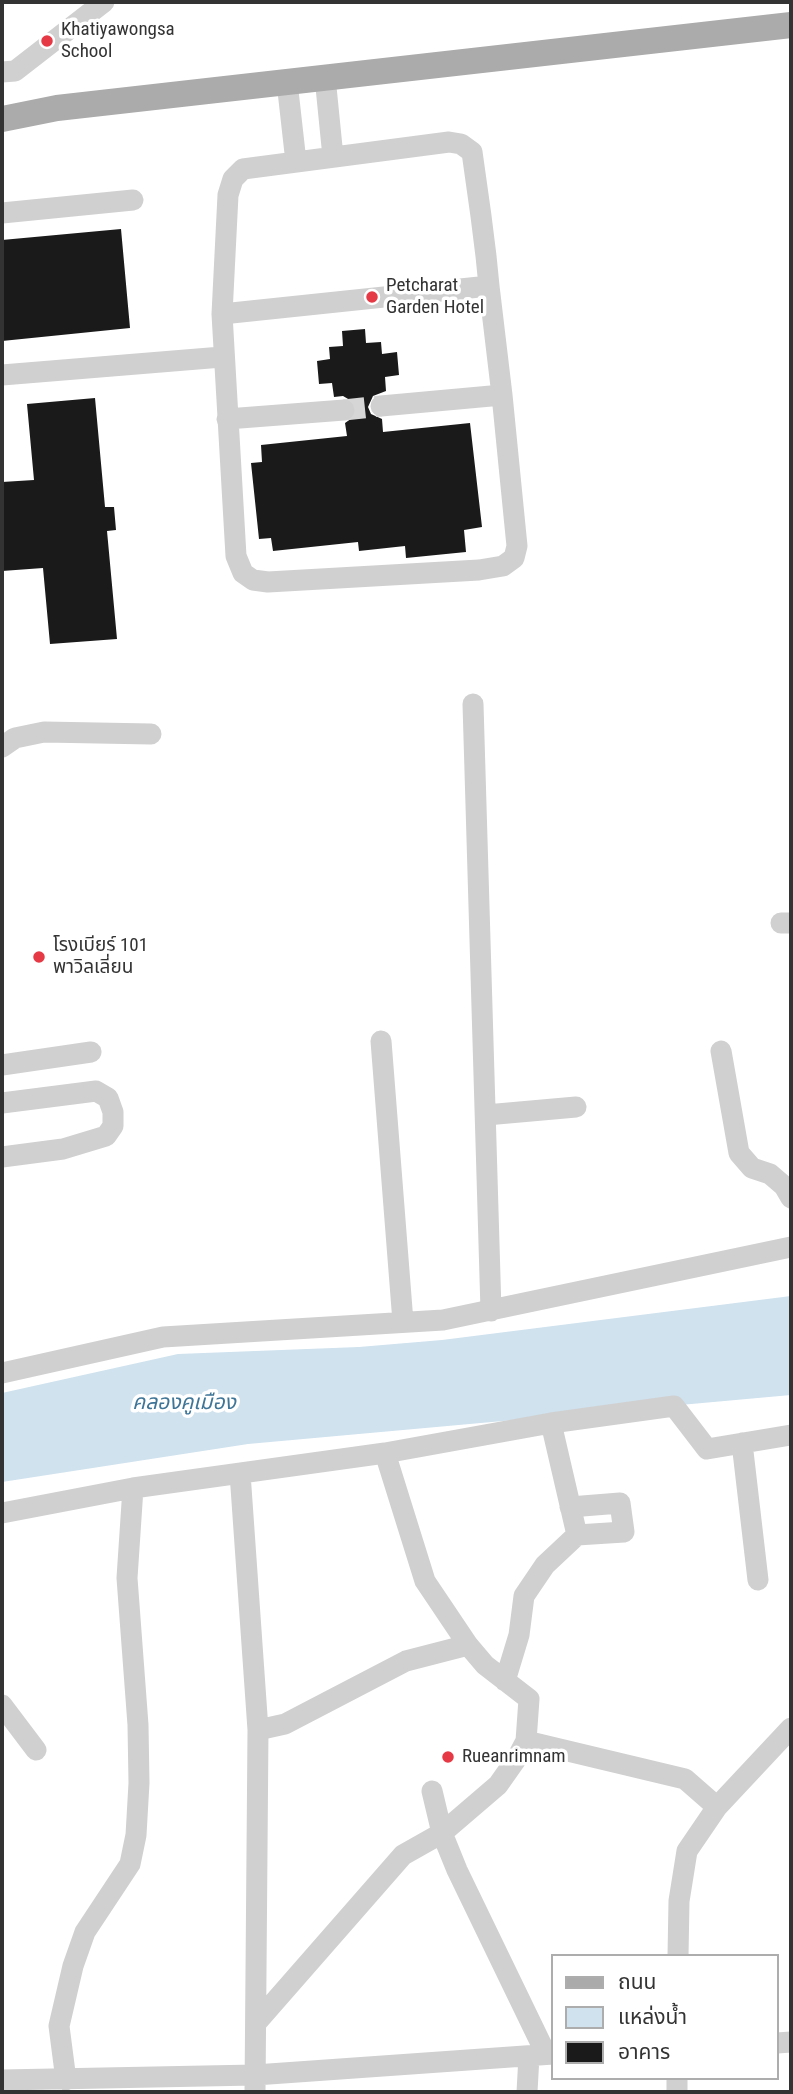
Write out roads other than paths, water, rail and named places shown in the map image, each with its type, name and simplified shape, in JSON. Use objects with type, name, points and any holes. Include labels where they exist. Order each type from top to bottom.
[{"type":"main road","points":[[2,119],[57,108],[791,25]]},
{"type":"main road","points":[[2,109],[57,108]]},
{"type":"street","points":[[2,72],[15,71],[104,2]]},
{"type":"street","points":[[325,77],[333,157]]},
{"type":"street","points":[[287,82],[296,162]]},
{"type":"street","points":[[449,142],[461,144],[472,152],[502,395],[517,546],[514,558],[503,566],[479,570],[268,582],[253,580],[243,573],[236,556],[222,357],[228,195],[233,179],[243,169],[296,162],[449,142]]},
{"type":"street","points":[[2,213],[133,200]]},
{"type":"street","points":[[222,314],[489,286]]},
{"type":"street","points":[[2,375],[222,357]]},
{"type":"street","points":[[381,406],[502,395]]},
{"type":"street","points":[[227,419],[344,410]]},
{"type":"street","points":[[473,704],[492,1311]]},
{"type":"street","points":[[2,747],[15,738],[44,732],[151,734]]},
{"type":"street","points":[[382,1041],[403,1322]]},
{"type":"street","points":[[2,1065],[91,1052]]},
{"type":"street","points":[[721,1052],[739,1153],[752,1168],[777,1180],[791,1198]]},
{"type":"street","points":[[2,1103],[96,1091],[108,1098],[113,1112],[113,1126],[106,1136],[63,1149],[2,1157]]},
{"type":"street","points":[[486,1115],[576,1107]]},
{"type":"street","points":[[2,1373],[163,1337],[443,1320],[791,1247]]},
{"type":"street","points":[[2,1513],[133,1488],[385,1454],[551,1423],[674,1406],[707,1449],[791,1435]]},
{"type":"street","points":[[551,1423],[577,1535]]},
{"type":"street","points":[[742,1443],[758,1580]]},
{"type":"street","points":[[256,2023],[403,1856],[442,1833],[498,1785],[526,1741],[529,1699],[485,1665],[468,1645],[425,1581],[385,1454]]},
{"type":"street","points":[[240,1474],[258,1730],[255,2084]]},
{"type":"street","points":[[66,2080],[59,2026],[73,1966],[85,1932],[130,1864],[136,1835],[138,1725],[127,1578],[133,1488]]},
{"type":"street","points":[[505,1681],[519,1635],[524,1596],[545,1565],[577,1535],[624,1532],[620,1503],[570,1507]]},
{"type":"street","points":[[258,1730],[285,1724],[406,1661],[468,1645]]},
{"type":"street","points":[[2,1704],[36,1750]]},
{"type":"street","points":[[678,1954],[679,1901],[687,1851],[717,1808],[791,1728]]},
{"type":"street","points":[[526,1741],[685,1779],[717,1808]]},
{"type":"street","points":[[432,1791],[442,1833],[543,2055],[527,2092]]},
{"type":"street","points":[[2,2080],[255,2084],[543,2055]]},
{"type":"water","name":"คลองคูเมือง","points":[[791,1296],[791,1395],[248,1444],[2,1482],[2,1393],[178,1354],[359,1347],[442,1340]]},
{"type":"tunnel","points":[[344,410],[381,406]]},
{"type":"place","name":"Khatiyawongsa School","points":[[47,41]]},
{"type":"place","name":"Petcharat Garden Hotel","points":[[372,297]]},
{"type":"place","name":"โรงเบียร์ 101 พาวิลเลี่ยน","points":[[39,957]]},
{"type":"place","name":"Rueanrimnam","points":[[448,1757]]}]
